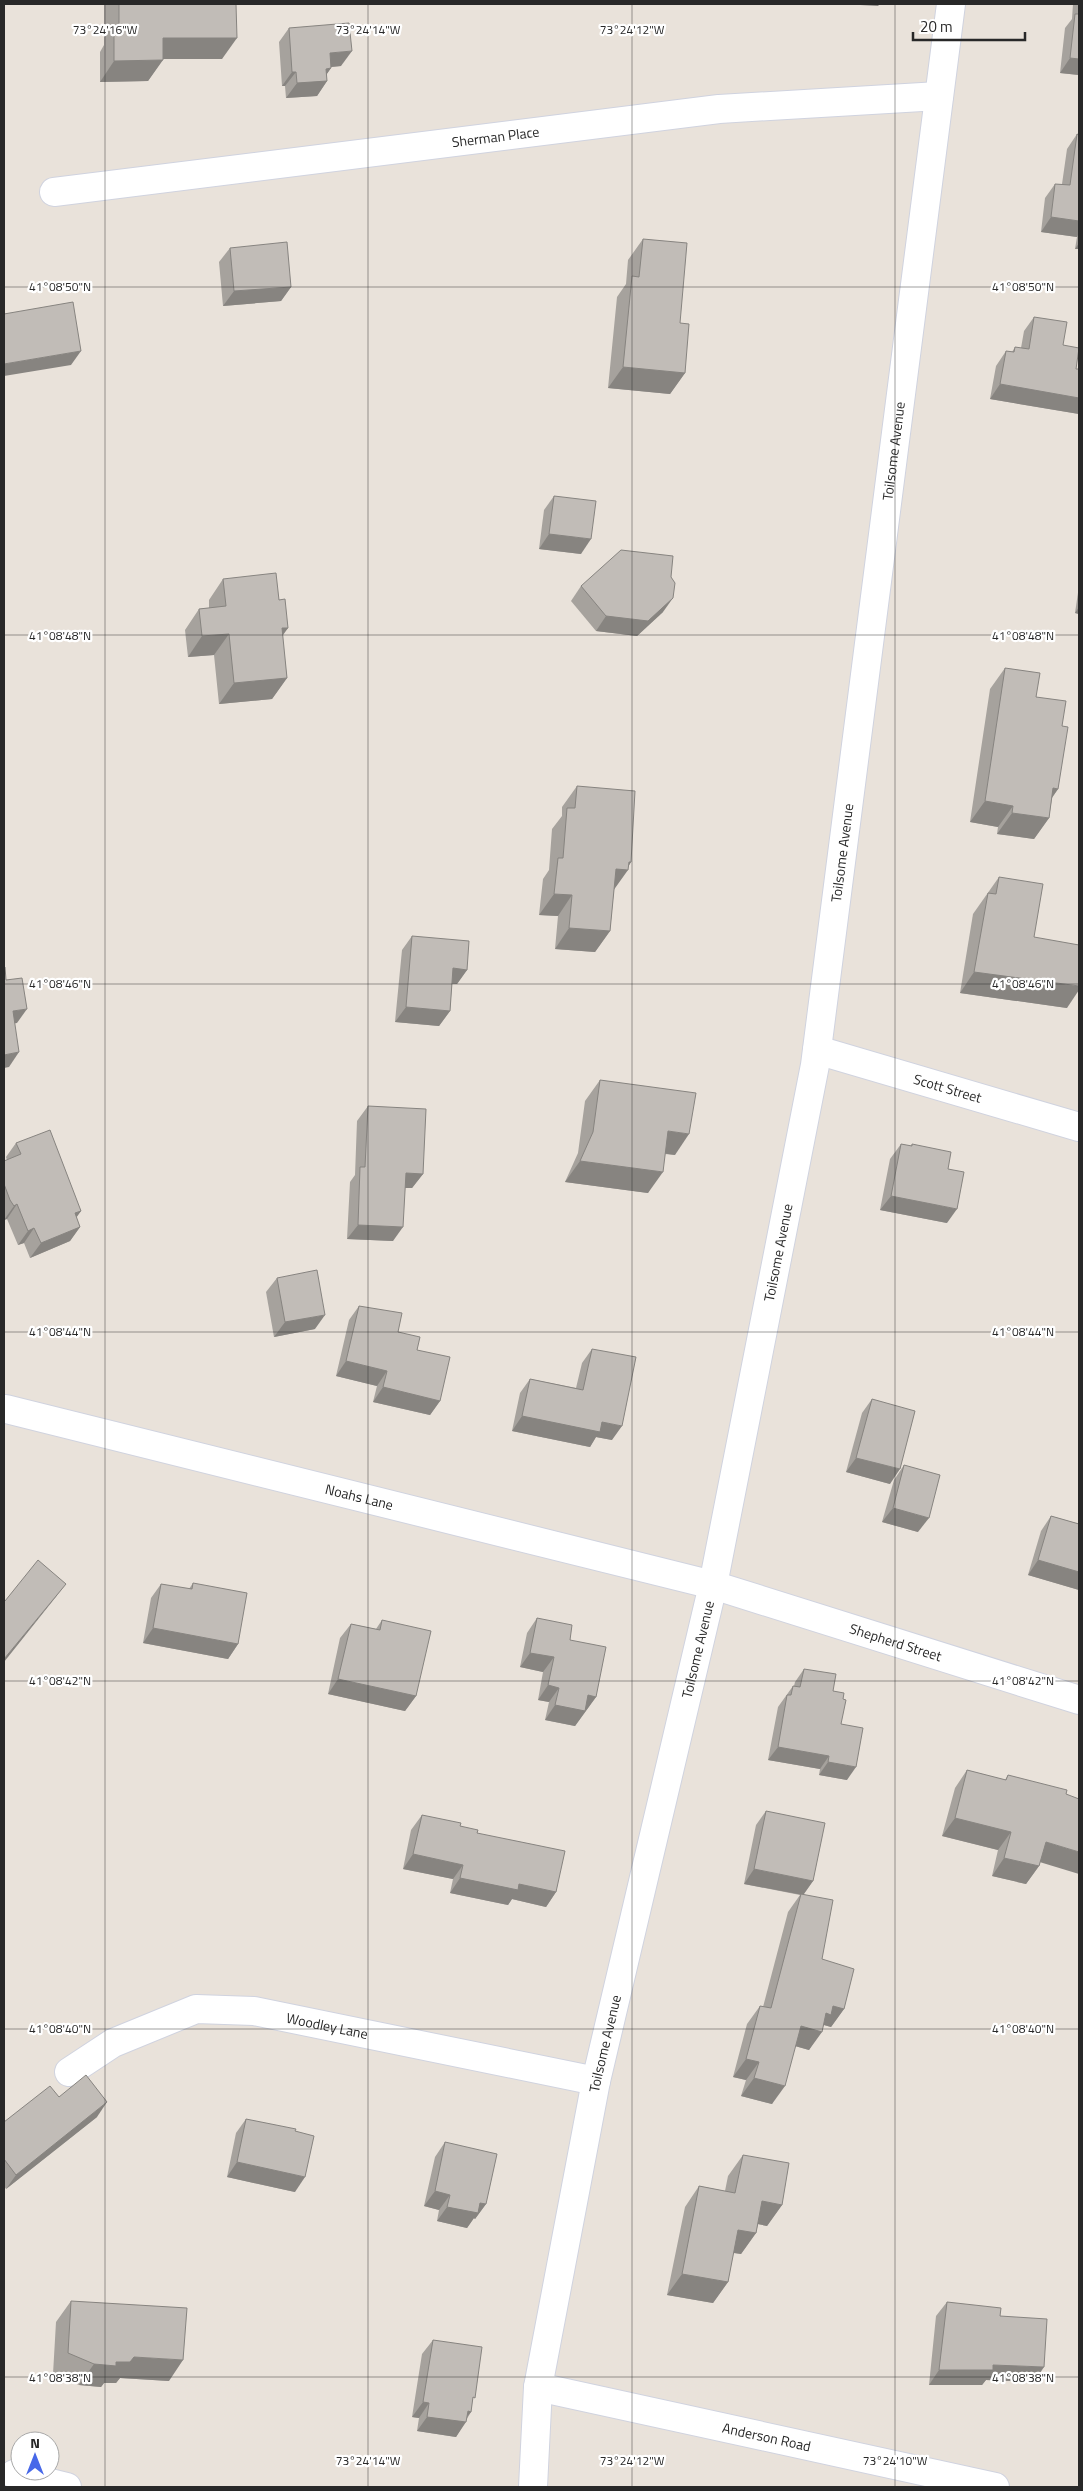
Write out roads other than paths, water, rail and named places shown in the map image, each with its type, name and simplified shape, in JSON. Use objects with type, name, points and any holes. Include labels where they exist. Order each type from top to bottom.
[{"type":"street","name":"Toilsome Avenue","points":[[534,2487],[538,2387],[596,2081],[713,1584],[817,1050],[951,4]]},
{"type":"street","name":"Sherman Place","points":[[54,192],[719,109],[939,96]]},
{"type":"street","name":"Scott Street","points":[[817,1050],[1079,1127]]},
{"type":"street","name":"Noahs Lane","points":[[4,1408],[713,1584]]},
{"type":"street","name":"Shepherd Street","points":[[713,1584],[1079,1700]]},
{"type":"street","name":"Woodley Lane","points":[[69,2072],[113,2043],[196,2008],[254,2011],[596,2081]]},
{"type":"street","name":"Anderson Road","points":[[538,2387],[995,2487]]},
{"type":"street","points":[[30,2481],[67,2487]]}]
